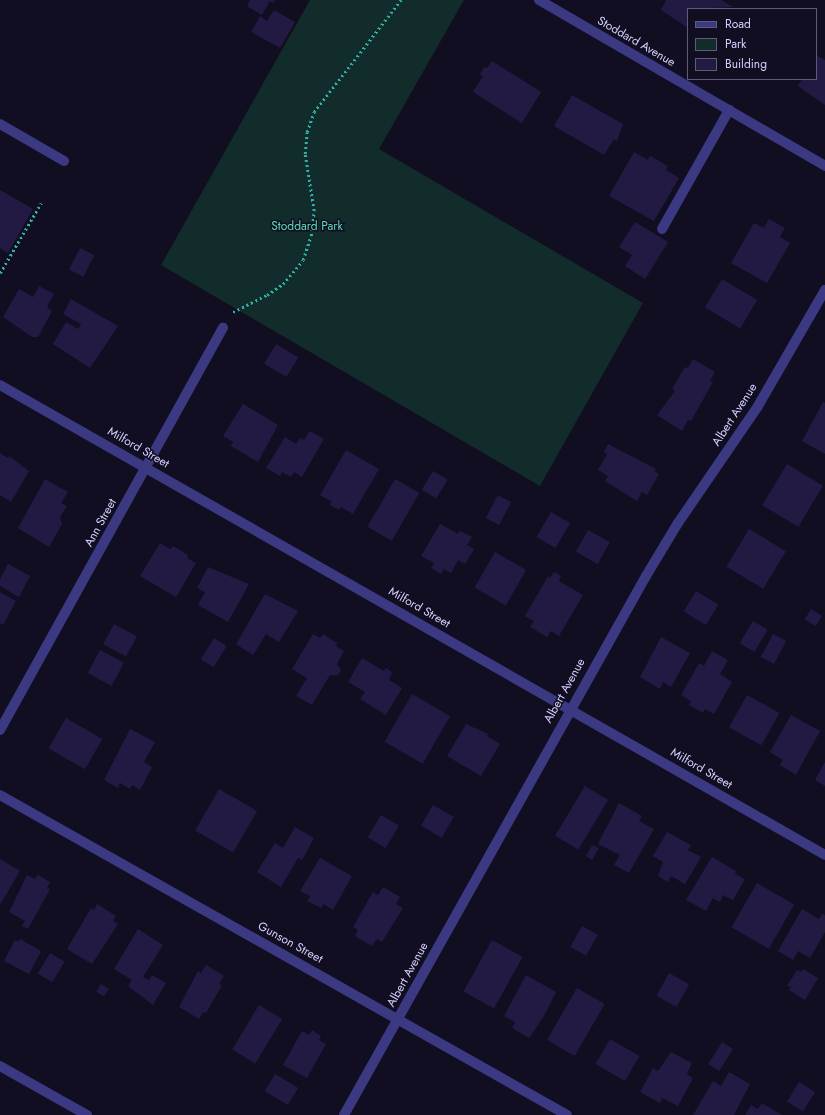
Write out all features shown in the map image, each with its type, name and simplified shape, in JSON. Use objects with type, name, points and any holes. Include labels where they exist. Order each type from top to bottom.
[{"type":"street","name":"Stoddard Avenue","points":[[539,0],[825,166]]},
{"type":"street","points":[[662,229],[729,110]]},
{"type":"street","points":[[0,124],[64,161]]},
{"type":"street","name":"Albert Avenue","points":[[344,1115],[570,709],[646,576],[678,523],[758,406],[825,290]]},
{"type":"street","name":"Ann Street","points":[[0,730],[148,468],[156,446],[223,328]]},
{"type":"street","name":"Milford Street","points":[[0,385],[825,855]]},
{"type":"street","name":"Gunson Street","points":[[0,795],[567,1115]]},
{"type":"street","points":[[0,1066],[87,1115]]},
{"type":"path","points":[[223,328],[219,321],[241,307],[267,295],[282,284],[303,260],[312,236],[314,211],[305,154],[307,132],[314,112],[401,0]]},
{"type":"path","points":[[0,272],[41,203]]},
{"type":"green space","name":"Stoddard Park","points":[[310,0],[464,0],[379,149],[643,303],[540,486],[161,265]]},
{"type":"building","points":[[250,0],[275,0],[273,3],[270,1],[262,15],[247,6]]},
{"type":"building","points":[[666,0],[721,0],[733,7],[687,8],[687,27],[661,10]]},
{"type":"building","points":[[274,10],[295,22],[280,48],[251,32],[260,16],[267,21]]},
{"type":"building","points":[[817,56],[825,60],[825,105],[798,86],[801,80],[817,80]]},
{"type":"building","points":[[492,61],[541,92],[522,123],[473,92],[483,76],[480,74],[484,67],[487,68]]},
{"type":"building","points":[[572,95],[623,124],[617,141],[614,139],[604,155],[554,126]]},
{"type":"building","points":[[634,152],[648,160],[650,156],[668,166],[666,170],[679,178],[654,221],[609,196]]},
{"type":"building","points":[[0,190],[33,209],[8,253],[0,248]]},
{"type":"building","points":[[769,219],[785,228],[780,237],[790,243],[767,283],[731,263],[754,223],[764,228]]},
{"type":"building","points":[[635,222],[668,242],[645,279],[625,266],[632,255],[619,247]]},
{"type":"building","points":[[80,248],[94,255],[83,277],[69,269]]},
{"type":"building","points":[[722,279],[757,300],[740,328],[705,307]]},
{"type":"building","points":[[39,286],[54,294],[47,307],[52,311],[38,337],[32,337],[3,317],[19,289],[33,297]]},
{"type":"building","points":[[71,299],[118,326],[90,368],[53,344],[66,322],[78,329],[81,324],[63,314]]},
{"type":"building","points":[[276,344],[298,357],[286,377],[264,364]]},
{"type":"building","points":[[693,359],[715,372],[710,381],[713,382],[691,421],[688,420],[682,431],[657,415],[675,391],[672,389],[685,367],[688,368]]},
{"type":"building","points":[[823,402],[825,403],[825,454],[802,441]]},
{"type":"building","points":[[243,404],[278,425],[258,462],[231,446],[233,442],[223,436]]},
{"type":"building","points":[[310,431],[324,439],[302,477],[294,472],[291,477],[282,472],[280,476],[266,468],[285,437],[296,444],[300,438],[304,440]]},
{"type":"building","points":[[608,444],[656,469],[654,471],[659,474],[647,495],[642,492],[637,501],[605,481],[608,476],[598,470],[607,454],[604,452]]},
{"type":"building","points":[[346,450],[379,469],[353,514],[341,507],[339,510],[330,505],[332,502],[320,495]]},
{"type":"building","points":[[0,453],[8,458],[9,456],[29,471],[11,502],[0,495]]},
{"type":"building","points":[[787,464],[823,486],[798,527],[762,505]]},
{"type":"building","points":[[433,471],[448,480],[436,499],[422,490]]},
{"type":"building","points":[[45,479],[68,492],[61,503],[67,506],[60,517],[62,524],[49,547],[18,528]]},
{"type":"building","points":[[395,479],[419,493],[392,541],[368,527]]},
{"type":"building","points":[[498,495],[511,502],[499,525],[486,518]]},
{"type":"building","points":[[551,512],[570,523],[556,548],[536,537]]},
{"type":"building","points":[[440,524],[458,534],[460,531],[472,537],[467,545],[474,549],[465,564],[458,560],[451,573],[444,569],[441,574],[431,568],[434,563],[421,556]]},
{"type":"building","points":[[749,529],[786,551],[763,589],[726,567]]},
{"type":"building","points":[[588,530],[610,542],[598,564],[576,552]]},
{"type":"building","points":[[160,543],[170,549],[173,546],[188,555],[187,558],[196,563],[176,597],[140,576]]},
{"type":"building","points":[[495,552],[526,570],[506,606],[474,588]]},
{"type":"building","points":[[8,564],[30,576],[19,597],[0,586],[0,579]]},
{"type":"building","points":[[208,567],[249,584],[228,622],[198,605],[205,592],[197,588]]},
{"type":"building","points":[[554,572],[561,576],[559,581],[583,595],[559,636],[551,631],[547,637],[530,627],[534,621],[525,616],[548,576],[550,578]]},
{"type":"building","points":[[696,591],[718,604],[706,625],[684,612]]},
{"type":"building","points":[[0,592],[16,601],[3,625],[0,623]]},
{"type":"building","points":[[265,594],[298,611],[279,642],[266,634],[253,655],[236,644]]},
{"type":"building","points":[[811,609],[822,616],[816,626],[805,619]]},
{"type":"building","points":[[753,621],[768,630],[754,652],[740,643]]},
{"type":"building","points":[[114,624],[137,636],[126,657],[103,644]]},
{"type":"building","points":[[313,634],[320,638],[323,634],[337,643],[336,646],[344,651],[337,664],[341,670],[338,675],[330,675],[312,705],[296,696],[307,678],[292,669]]},
{"type":"building","points":[[773,634],[786,641],[774,664],[761,657]]},
{"type":"building","points":[[661,637],[690,653],[671,687],[663,682],[660,689],[640,677]]},
{"type":"building","points":[[214,638],[227,646],[213,667],[201,659]]},
{"type":"building","points":[[100,650],[124,663],[112,686],[88,673]]},
{"type":"building","points":[[712,651],[728,660],[720,674],[732,682],[714,714],[705,709],[703,713],[689,705],[691,701],[681,695],[699,663],[704,666]]},
{"type":"building","points":[[362,658],[384,671],[386,668],[392,672],[389,680],[402,688],[386,715],[360,699],[365,692],[348,682]]},
{"type":"building","points":[[412,694],[450,716],[423,764],[384,742]]},
{"type":"building","points":[[747,695],[779,713],[761,745],[729,727]]},
{"type":"building","points":[[791,715],[820,731],[796,775],[780,765],[783,760],[770,752]]},
{"type":"building","points":[[66,718],[102,739],[85,769],[48,748]]},
{"type":"building","points":[[466,724],[488,734],[487,736],[500,744],[481,776],[447,756]]},
{"type":"building","points":[[130,729],[155,742],[144,762],[152,767],[140,790],[132,785],[130,789],[120,783],[118,788],[104,780]]},
{"type":"building","points":[[825,762],[825,786],[815,780]]},
{"type":"building","points":[[585,786],[608,800],[578,850],[555,836]]},
{"type":"building","points":[[219,789],[257,811],[233,853],[195,831]]},
{"type":"building","points":[[619,803],[642,816],[639,821],[654,829],[629,873],[614,865],[620,855],[598,844]]},
{"type":"building","points":[[433,805],[454,817],[442,838],[421,826]]},
{"type":"building","points":[[381,815],[399,826],[386,848],[368,837]]},
{"type":"building","points":[[295,827],[314,838],[302,860],[298,858],[281,887],[257,872],[275,843],[283,848]]},
{"type":"building","points":[[667,832],[691,845],[688,850],[701,857],[685,884],[671,876],[668,882],[658,876],[663,862],[653,856]]},
{"type":"building","points":[[592,845],[599,848],[592,860],[586,856]]},
{"type":"building","points":[[712,857],[736,871],[735,874],[745,879],[733,900],[723,895],[720,902],[713,898],[706,911],[686,900]]},
{"type":"building","points":[[320,858],[352,876],[333,910],[324,904],[321,908],[307,901],[310,896],[300,891]]},
{"type":"building","points":[[0,859],[20,871],[0,905]]},
{"type":"building","points":[[27,875],[35,879],[38,875],[50,882],[47,888],[50,889],[28,929],[22,926],[25,921],[9,912]]},
{"type":"building","points":[[757,883],[794,904],[769,949],[732,927]]},
{"type":"building","points":[[383,887],[400,897],[396,904],[403,908],[382,942],[377,939],[372,946],[355,936],[358,930],[353,927],[373,892],[378,895]]},
{"type":"building","points":[[97,904],[116,916],[113,921],[118,924],[92,964],[67,949],[91,908],[94,910]]},
{"type":"building","points":[[802,909],[819,919],[822,914],[825,915],[825,932],[810,958],[798,951],[793,960],[778,951]]},
{"type":"building","points":[[582,926],[598,935],[586,956],[570,947]]},
{"type":"building","points":[[138,929],[163,945],[143,977],[149,980],[152,975],[166,983],[153,1005],[128,986],[132,980],[114,969]]},
{"type":"building","points":[[20,939],[41,951],[29,974],[4,961],[15,940],[18,942]]},
{"type":"building","points":[[492,940],[523,957],[494,1009],[463,992]]},
{"type":"building","points":[[50,953],[65,962],[52,982],[38,974]]},
{"type":"building","points":[[206,965],[224,976],[219,984],[222,985],[206,1013],[203,1012],[199,1019],[179,1007],[198,971],[201,973]]},
{"type":"building","points":[[803,969],[818,978],[805,1000],[789,990],[791,987],[787,986],[797,970],[801,972]]},
{"type":"building","points":[[669,973],[689,984],[677,1007],[656,996]]},
{"type":"building","points":[[526,975],[556,992],[544,1016],[529,1038],[512,1028],[515,1022],[504,1016]]},
{"type":"building","points":[[101,984],[109,989],[104,996],[96,992]]},
{"type":"building","points":[[577,988],[605,1004],[575,1056],[547,1040]]},
{"type":"building","points":[[259,1005],[282,1019],[255,1063],[232,1050]]},
{"type":"building","points":[[312,1030],[321,1036],[319,1040],[326,1044],[307,1078],[283,1065],[302,1031],[309,1035]]},
{"type":"building","points":[[610,1039],[639,1056],[625,1081],[596,1064]]},
{"type":"building","points":[[722,1042],[733,1049],[719,1071],[708,1064]]},
{"type":"building","points":[[671,1052],[692,1063],[687,1074],[693,1078],[678,1106],[662,1098],[660,1103],[640,1092],[653,1068],[658,1071]]},
{"type":"building","points":[[729,1072],[750,1084],[734,1115],[693,1115],[713,1081],[721,1086]]},
{"type":"building","points":[[275,1074],[298,1088],[288,1105],[265,1091]]},
{"type":"building","points":[[799,1082],[815,1092],[803,1112],[787,1102]]},
{"type":"building","points":[[762,1103],[782,1115],[745,1115],[751,1105],[758,1109]]}]
